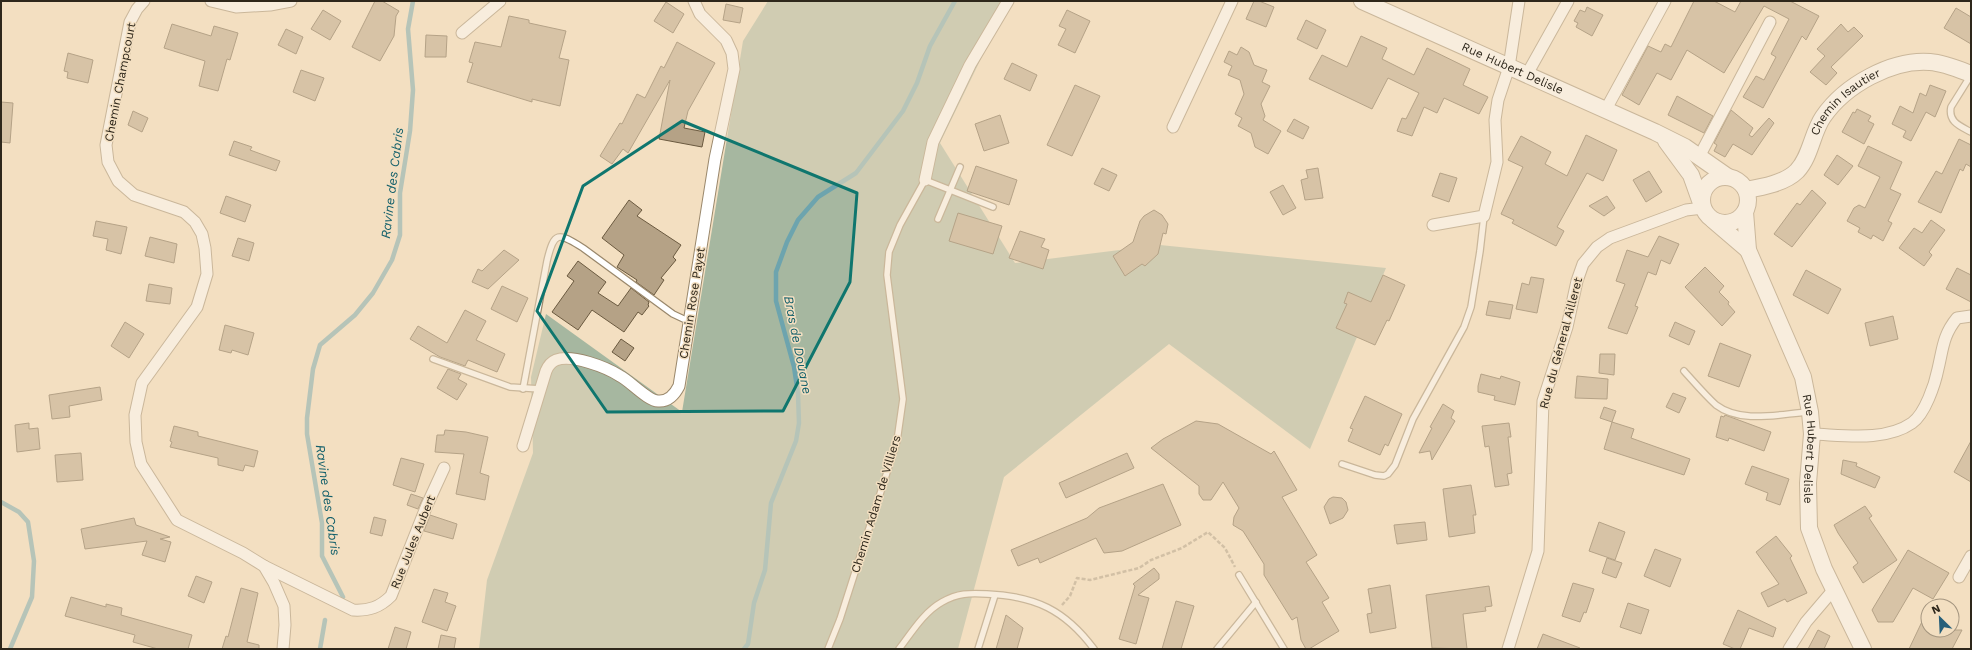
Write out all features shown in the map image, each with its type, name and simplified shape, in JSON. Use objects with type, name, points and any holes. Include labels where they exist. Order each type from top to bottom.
[{"type":"main road","name":"Rue Hubert Delisle","points":[[1362,1],[1685,147],[1728,177]]},
{"type":"main road","name":"Chemin Isautier","points":[[1746,190],[1773,184],[1796,172],[1805,160],[1808,147],[1818,126],[1829,109],[1846,94],[1882,72],[1913,62],[1931,62],[1971,74]]},
{"type":"main road","name":"Rue Hubert Delisle","points":[[1662,136],[1691,175],[1705,210],[1748,250]]},
{"type":"main road","points":[[1728,177],[1736,179],[1746,190],[1748,205],[1745,212],[1734,222],[1719,223],[1705,210],[1704,189],[1714,179],[1728,177]]},
{"type":"main road","name":"Rue Hubert Delisle","points":[[1745,212],[1748,250],[1802,377],[1810,412],[1812,434],[1808,483],[1809,528],[1824,568],[1835,588],[1863,649]]},
{"type":"street","name":"Chemin Champcourt","points":[[144,1],[137,9],[130,22],[106,145],[108,162],[118,181],[134,195],[184,212],[195,222],[202,234],[207,274],[196,307],[142,383],[135,415],[136,442],[141,464],[177,520],[243,553],[264,566],[274,583],[284,606],[285,625],[283,649]]},
{"type":"street","points":[[211,1],[236,7],[270,6],[291,1]]},
{"type":"street","points":[[462,34],[500,1]]},
{"type":"street","name":"Chemin Rose Payet","points":[[523,446],[546,371],[550,364],[556,360],[568,358],[584,361],[607,369],[619,375],[657,402],[664,401],[676,392],[679,386],[715,159],[734,69],[732,53],[726,40],[700,14],[694,1]]},
{"type":"street","name":"Chemin Adam de Villiers","points":[[925,180],[933,142],[970,65],[1008,1]]},
{"type":"street","points":[[1173,127],[1232,1]]},
{"type":"street","points":[[1433,225],[1484,216],[1497,162],[1495,120],[1498,100],[1509,67],[1519,1]]},
{"type":"street","points":[[1526,76],[1568,1]]},
{"type":"street","points":[[1605,111],[1665,1]]},
{"type":"street","points":[[1699,157],[1770,22]]},
{"type":"street","name":"Rue du Géneral Ailleret","points":[[1508,649],[1538,551],[1543,401],[1567,327],[1577,280],[1583,264],[1597,247],[1610,238],[1686,210],[1705,210]]},
{"type":"street","points":[[1812,434],[1870,436],[1896,431],[1912,423],[1921,411],[1933,388],[1943,341],[1951,325],[1957,318],[1971,316]]},
{"type":"street","name":"Rue Jules Aubert","points":[[264,566],[353,610],[364,611],[383,604],[391,596],[427,505],[444,468]]},
{"type":"street","points":[[1959,577],[1971,556]]},
{"type":"street","points":[[1789,649],[1806,622],[1835,588]]},
{"type":"lane","points":[[1971,74],[1951,107],[1950,112],[1956,125],[1971,132]]},
{"type":"lane","points":[[938,219],[960,167]]},
{"type":"lane","points":[[925,180],[993,207]]},
{"type":"lane","name":"Chemin Adam de Villiers","points":[[828,649],[840,619],[897,441],[903,399],[887,275],[889,252],[900,225],[925,180]]},
{"type":"lane","points":[[1342,464],[1375,475],[1384,476],[1388,474],[1395,465],[1413,419],[1464,327],[1471,307],[1484,216]]},
{"type":"lane","points":[[524,389],[547,261],[554,239],[560,236],[568,238],[673,314],[690,322]]},
{"type":"lane","points":[[434,359],[510,387],[540,390]]},
{"type":"lane","points":[[1684,371],[1717,405],[1730,413],[1745,416],[1810,412]]},
{"type":"lane","points":[[1239,575],[1284,649]]},
{"type":"lane","points":[[899,649],[931,610],[943,602],[962,593],[996,594],[1028,599],[1056,612],[1081,632],[1094,649]]},
{"type":"lane","points":[[978,649],[996,594]]},
{"type":"lane","points":[[1217,649],[1256,602]]},
{"type":"path","points":[[1056,612],[1070,596],[1077,578],[1090,580],[1139,568],[1151,560],[1182,548],[1208,532],[1225,548],[1239,575]]},
{"type":"highlighted area","points":[[682,121],[857,193],[850,282],[783,411],[607,412],[537,311],[583,186]]},
{"type":"green space","points":[[768,1],[1009,1],[940,143],[1015,263],[1160,245],[1386,268],[1310,449],[1169,344],[1004,477],[958,649],[479,649],[487,580],[533,453],[531,377],[546,314],[682,412],[743,41]]},
{"type":"building","points":[[375,1],[382,1],[399,11],[396,16],[394,36],[380,61],[352,47]]},
{"type":"building","points":[[1254,1],[1259,1],[1274,7],[1266,27],[1246,19]]},
{"type":"building","points":[[1694,1],[1714,1],[1735,12],[1741,1],[1790,1],[1819,16],[1806,40],[1802,36],[1763,108],[1743,97],[1756,76],[1764,80],[1776,57],[1771,54],[1789,19],[1764,6],[1724,73],[1687,50],[1671,80],[1657,73],[1639,105],[1622,95],[1648,46],[1661,52],[1665,44],[1671,47]]},
{"type":"building","points":[[666,2],[684,14],[673,33],[654,21]]},
{"type":"building","points":[[726,4],[743,8],[740,23],[723,20]]},
{"type":"building","points":[[1587,7],[1603,15],[1592,36],[1576,27],[1578,23],[1574,21],[1580,10],[1585,12]]},
{"type":"building","points":[[1956,8],[1971,17],[1971,44],[1944,28]]},
{"type":"building","points":[[323,10],[341,21],[330,40],[311,29]]},
{"type":"building","points":[[1067,10],[1090,21],[1075,53],[1058,45],[1066,29],[1059,26]]},
{"type":"building","points":[[509,16],[529,20],[529,23],[566,31],[559,58],[569,60],[560,106],[532,99],[532,102],[467,82],[473,63],[469,62],[475,42],[501,47]]},
{"type":"building","points":[[1306,20],[1326,30],[1317,49],[1297,39]]},
{"type":"building","points":[[172,24],[211,36],[214,26],[238,33],[230,60],[227,59],[218,91],[199,86],[205,61],[164,48]]},
{"type":"building","points":[[1841,24],[1848,32],[1854,27],[1863,36],[1831,67],[1837,73],[1826,85],[1810,72],[1825,56],[1817,49]]},
{"type":"building","points":[[286,29],[303,37],[296,54],[278,45]]},
{"type":"building","points":[[426,35],[447,36],[446,57],[425,57]]},
{"type":"building","points":[[1361,36],[1387,48],[1382,59],[1414,75],[1427,48],[1470,69],[1463,85],[1488,97],[1479,114],[1444,98],[1437,113],[1424,107],[1412,136],[1397,131],[1402,118],[1406,119],[1419,93],[1388,78],[1372,109],[1309,79],[1322,55],[1347,67]]},
{"type":"building","points":[[677,42],[715,63],[688,111],[684,128],[705,132],[702,147],[659,139],[670,80],[628,153],[623,149],[612,164],[600,156],[620,123],[622,124],[637,94],[645,98],[661,66],[664,68]]},
{"type":"building","points":[[1241,47],[1249,52],[1254,65],[1267,70],[1262,82],[1270,86],[1261,104],[1265,116],[1263,120],[1281,131],[1268,154],[1255,147],[1251,133],[1238,126],[1242,118],[1235,114],[1244,94],[1240,80],[1228,75],[1232,66],[1224,62],[1229,51],[1237,55]]},
{"type":"building","points":[[68,53],[93,60],[88,83],[67,78],[68,72],[64,71]]},
{"type":"building","points":[[1012,63],[1037,75],[1030,91],[1004,79]]},
{"type":"building","points":[[301,70],[324,78],[315,101],[293,92]]},
{"type":"building","points":[[1075,85],[1100,96],[1072,156],[1047,145]]},
{"type":"building","points":[[1930,85],[1946,91],[1935,117],[1926,112],[1911,141],[1903,137],[1906,131],[1892,124],[1900,106],[1913,113],[1920,93],[1926,96]]},
{"type":"building","points":[[1677,96],[1713,116],[1704,133],[1668,115]]},
{"type":"building","points":[[1,102],[13,103],[10,143],[1,142]]},
{"type":"building","points":[[1857,109],[1871,116],[1868,121],[1874,124],[1864,144],[1842,132],[1853,112],[1855,113]]},
{"type":"building","points":[[1731,110],[1753,128],[1749,135],[1752,137],[1769,118],[1774,123],[1752,155],[1733,144],[1725,157],[1714,151],[1717,145],[1714,143]]},
{"type":"building","points":[[133,111],[148,118],[142,132],[128,125]]},
{"type":"building","points":[[1000,115],[1009,143],[984,151],[975,124]]},
{"type":"building","points":[[1294,119],[1309,127],[1303,139],[1287,131]]},
{"type":"building","points":[[1586,135],[1617,150],[1603,181],[1587,173],[1557,227],[1564,231],[1556,246],[1512,223],[1514,220],[1501,214],[1523,167],[1508,160],[1521,136],[1551,152],[1545,164],[1567,176]]},
{"type":"building","points":[[1959,139],[1971,145],[1971,167],[1966,164],[1963,171],[1960,169],[1941,213],[1918,202],[1936,171],[1942,174]]},
{"type":"building","points":[[234,141],[252,147],[250,150],[280,161],[276,171],[229,155]]},
{"type":"building","points":[[1868,146],[1902,162],[1890,189],[1901,194],[1888,221],[1892,223],[1883,241],[1873,235],[1871,239],[1858,232],[1860,228],[1847,221],[1854,208],[1859,205],[1865,208],[1880,177],[1858,166]]},
{"type":"building","points":[[1837,155],[1853,166],[1838,185],[1824,175]]},
{"type":"building","points":[[976,166],[1017,180],[1009,205],[967,191]]},
{"type":"building","points":[[1102,168],[1117,175],[1109,191],[1094,184]]},
{"type":"building","points":[[1318,168],[1323,198],[1305,200],[1301,180],[1308,178],[1306,170]]},
{"type":"building","points":[[1649,171],[1662,192],[1646,202],[1633,180]]},
{"type":"building","points":[[1440,173],[1457,178],[1449,202],[1432,196]]},
{"type":"building","points":[[1283,185],[1296,208],[1283,215],[1270,192]]},
{"type":"building","points":[[1812,190],[1826,203],[1792,247],[1774,234],[1797,203],[1800,205]]},
{"type":"building","points":[[226,196],[251,205],[245,222],[220,213]]},
{"type":"building","points":[[1607,196],[1615,208],[1604,216],[1589,206]]},
{"type":"building","points":[[629,200],[642,210],[637,216],[681,245],[673,257],[676,260],[661,278],[664,280],[654,295],[636,282],[637,280],[617,267],[624,255],[602,238]]},
{"type":"building","points":[[1154,210],[1162,215],[1168,224],[1166,234],[1163,233],[1158,254],[1145,266],[1142,264],[1125,276],[1113,256],[1133,242],[1140,221],[1144,216]]},
{"type":"building","points":[[958,213],[1002,226],[993,254],[949,241]]},
{"type":"building","points":[[1931,220],[1945,230],[1929,252],[1932,255],[1924,266],[1899,248],[1914,228],[1922,233]]},
{"type":"building","points":[[96,221],[127,227],[121,254],[106,250],[108,239],[93,236]]},
{"type":"building","points":[[1020,231],[1045,239],[1041,247],[1049,250],[1043,269],[1009,258]]},
{"type":"building","points":[[1659,236],[1679,244],[1670,264],[1661,260],[1656,275],[1648,272],[1635,306],[1638,307],[1627,334],[1608,328],[1625,284],[1616,281],[1627,250],[1648,257]]},
{"type":"building","points":[[150,237],[177,244],[174,263],[145,256]]},
{"type":"building","points":[[238,238],[254,243],[249,261],[232,256]]},
{"type":"building","points":[[504,250],[519,260],[488,289],[472,282],[478,269],[482,271]]},
{"type":"building","points":[[578,261],[606,282],[598,293],[618,306],[631,288],[649,302],[649,306],[642,315],[638,312],[624,332],[592,310],[578,330],[552,312],[574,281],[567,276]]},
{"type":"building","points":[[1705,267],[1724,286],[1719,292],[1729,302],[1728,304],[1735,312],[1722,326],[1685,287]]},
{"type":"building","points":[[1957,268],[1971,275],[1971,302],[1946,289]]},
{"type":"building","points":[[1806,270],[1841,289],[1828,314],[1793,295]]},
{"type":"building","points":[[1383,275],[1405,285],[1389,321],[1387,320],[1375,345],[1336,328],[1347,304],[1344,303],[1348,292],[1371,302]]},
{"type":"building","points":[[1531,277],[1544,279],[1537,313],[1516,309],[1522,283],[1529,285]]},
{"type":"building","points":[[149,284],[172,288],[170,304],[146,301]]},
{"type":"building","points":[[502,286],[528,298],[517,322],[491,309]]},
{"type":"building","points":[[1489,301],[1513,305],[1510,319],[1486,315]]},
{"type":"building","points":[[465,310],[486,321],[476,340],[505,354],[497,372],[468,360],[465,366],[440,357],[410,339],[418,326],[447,343]]},
{"type":"building","points":[[1893,316],[1898,339],[1870,346],[1865,323]]},
{"type":"building","points":[[125,322],[144,334],[129,358],[111,346]]},
{"type":"building","points":[[1675,322],[1695,331],[1689,345],[1669,336]]},
{"type":"building","points":[[225,325],[254,333],[248,355],[232,350],[231,353],[219,350]]},
{"type":"building","points":[[621,339],[634,348],[625,361],[612,352]]},
{"type":"building","points":[[1720,343],[1751,355],[1739,387],[1708,376]]},
{"type":"building","points":[[1600,354],[1615,354],[1614,375],[1599,373]]},
{"type":"building","points":[[448,369],[461,374],[458,379],[467,384],[457,400],[437,388]]},
{"type":"building","points":[[1481,374],[1500,379],[1501,376],[1520,382],[1515,405],[1494,400],[1495,396],[1478,392]]},
{"type":"building","points":[[1577,376],[1608,379],[1607,399],[1575,398]]},
{"type":"building","points":[[100,387],[102,400],[69,406],[70,417],[52,419],[49,395]]},
{"type":"building","points":[[1673,393],[1686,398],[1679,413],[1666,407]]},
{"type":"building","points":[[1365,396],[1402,414],[1388,446],[1385,444],[1380,455],[1348,441],[1353,429],[1350,428]]},
{"type":"building","points":[[1443,404],[1454,411],[1451,418],[1455,421],[1432,460],[1430,451],[1419,453],[1432,428],[1430,427]]},
{"type":"building","points":[[1604,407],[1616,411],[1612,422],[1600,418]]},
{"type":"building","points":[[1725,415],[1771,432],[1764,451],[1729,438],[1728,441],[1716,437],[1721,416],[1724,417]]},
{"type":"building","points":[[1196,421],[1218,424],[1271,454],[1274,451],[1297,490],[1282,497],[1317,555],[1306,562],[1329,598],[1322,602],[1339,631],[1309,649],[1306,649],[1301,640],[1297,617],[1292,620],[1264,575],[1264,564],[1243,531],[1233,525],[1234,517],[1239,508],[1223,482],[1211,500],[1203,500],[1199,494],[1199,486],[1151,448],[1163,439]]},
{"type":"building","points":[[1612,422],[1634,429],[1631,438],[1690,459],[1684,475],[1604,449]]},
{"type":"building","points":[[29,423],[29,429],[38,428],[40,449],[17,452],[15,425]]},
{"type":"building","points":[[1509,423],[1511,437],[1508,437],[1512,473],[1507,474],[1509,485],[1495,487],[1489,446],[1485,447],[1482,426]]},
{"type":"building","points":[[174,426],[198,432],[198,436],[258,451],[254,467],[245,465],[243,471],[218,465],[218,458],[170,447]]},
{"type":"building","points":[[445,430],[466,432],[488,437],[480,473],[489,476],[485,500],[456,494],[464,454],[435,452],[437,435],[444,435]]},
{"type":"building","points":[[1971,441],[1971,482],[1954,472]]},
{"type":"building","points":[[81,453],[83,480],[57,482],[55,455]]},
{"type":"building","points":[[1127,453],[1134,468],[1066,498],[1059,483]]},
{"type":"building","points":[[401,458],[424,464],[415,492],[393,485]]},
{"type":"building","points":[[1843,460],[1857,463],[1856,466],[1880,477],[1875,488],[1841,474]]},
{"type":"building","points":[[1752,466],[1789,479],[1780,505],[1766,500],[1768,493],[1745,484]]},
{"type":"building","points":[[1163,484],[1181,525],[1122,551],[1104,553],[1096,538],[1040,563],[1038,558],[1018,566],[1011,550],[1087,518],[1099,508]]},
{"type":"building","points":[[1471,485],[1476,515],[1473,515],[1475,533],[1449,537],[1443,489]]},
{"type":"building","points":[[411,494],[423,498],[418,509],[407,505]]},
{"type":"building","points":[[1333,497],[1342,498],[1346,502],[1348,510],[1343,518],[1330,524],[1324,507],[1329,499]]},
{"type":"building","points":[[1865,506],[1872,516],[1869,518],[1897,560],[1863,583],[1853,567],[1858,563],[1834,525]]},
{"type":"building","points":[[430,515],[457,524],[453,539],[424,531]]},
{"type":"building","points":[[374,517],[386,520],[382,536],[370,533]]},
{"type":"building","points":[[134,518],[136,525],[170,537],[160,539],[171,542],[165,562],[142,555],[147,541],[85,549],[81,529]]},
{"type":"building","points":[[1425,522],[1427,540],[1397,544],[1394,525]]},
{"type":"building","points":[[1599,522],[1625,532],[1615,560],[1589,551]]},
{"type":"building","points":[[1776,536],[1792,556],[1790,558],[1807,593],[1787,602],[1785,599],[1768,607],[1761,593],[1779,584],[1756,552]]},
{"type":"building","points":[[1655,549],[1681,559],[1670,587],[1644,576]]},
{"type":"building","points":[[1908,550],[1949,573],[1934,598],[1913,588],[1893,622],[1878,622],[1872,610]]},
{"type":"building","points":[[1607,558],[1622,563],[1616,578],[1602,573]]},
{"type":"building","points":[[1154,568],[1159,574],[1159,579],[1138,595],[1149,598],[1136,644],[1119,639],[1135,586],[1133,584]]},
{"type":"building","points":[[196,576],[212,582],[204,603],[188,596]]},
{"type":"building","points":[[1573,583],[1594,589],[1586,613],[1584,612],[1580,622],[1562,616]]},
{"type":"building","points":[[1390,585],[1396,628],[1370,633],[1367,614],[1372,613],[1368,589]]},
{"type":"building","points":[[1489,586],[1492,606],[1485,607],[1486,611],[1463,614],[1467,649],[1432,648],[1426,595]]},
{"type":"building","points":[[241,588],[258,593],[247,642],[259,645],[259,649],[222,649],[226,636],[228,637]]},
{"type":"building","points":[[434,589],[448,593],[445,602],[456,606],[447,631],[422,622]]},
{"type":"building","points":[[71,597],[106,607],[106,604],[122,608],[121,615],[192,635],[188,649],[158,649],[133,642],[135,635],[65,616]]},
{"type":"building","points":[[1176,601],[1194,606],[1181,649],[1162,649]]},
{"type":"building","points":[[1628,603],[1649,610],[1641,634],[1620,627]]},
{"type":"building","points":[[1738,610],[1776,628],[1773,637],[1749,628],[1740,649],[1735,649],[1723,644]]},
{"type":"building","points":[[1006,615],[1023,628],[1017,649],[996,649]]},
{"type":"building","points":[[1920,626],[1920,638],[1958,638],[1952,649],[1909,649]]},
{"type":"building","points":[[395,627],[411,632],[406,649],[388,649]]},
{"type":"building","points":[[1818,630],[1830,636],[1824,649],[1808,649]]},
{"type":"building","points":[[1543,634],[1580,648],[1580,649],[1537,649]]},
{"type":"building","points":[[441,635],[456,638],[454,649],[438,649]]},
{"type":"waterway","name":"Ravine des Cabris","points":[[343,597],[322,556],[322,523],[307,434],[307,418],[313,369],[320,345],[355,315],[373,293],[392,260],[400,235],[400,193],[410,131],[413,90],[408,29],[413,1]]},
{"type":"waterway","name":"Bras de Douane","points":[[744,649],[748,644],[754,603],[765,570],[771,503],[796,441],[799,423],[798,394],[794,367],[776,301],[776,272],[787,242],[798,220],[818,197],[856,173],[903,111],[917,83],[930,46],[955,1]]},
{"type":"waterway","points":[[1,502],[19,512],[28,522],[34,561],[32,597],[10,649]]},
{"type":"waterway","name":"Ravine des Cabris","points":[[320,649],[325,620]]}]
